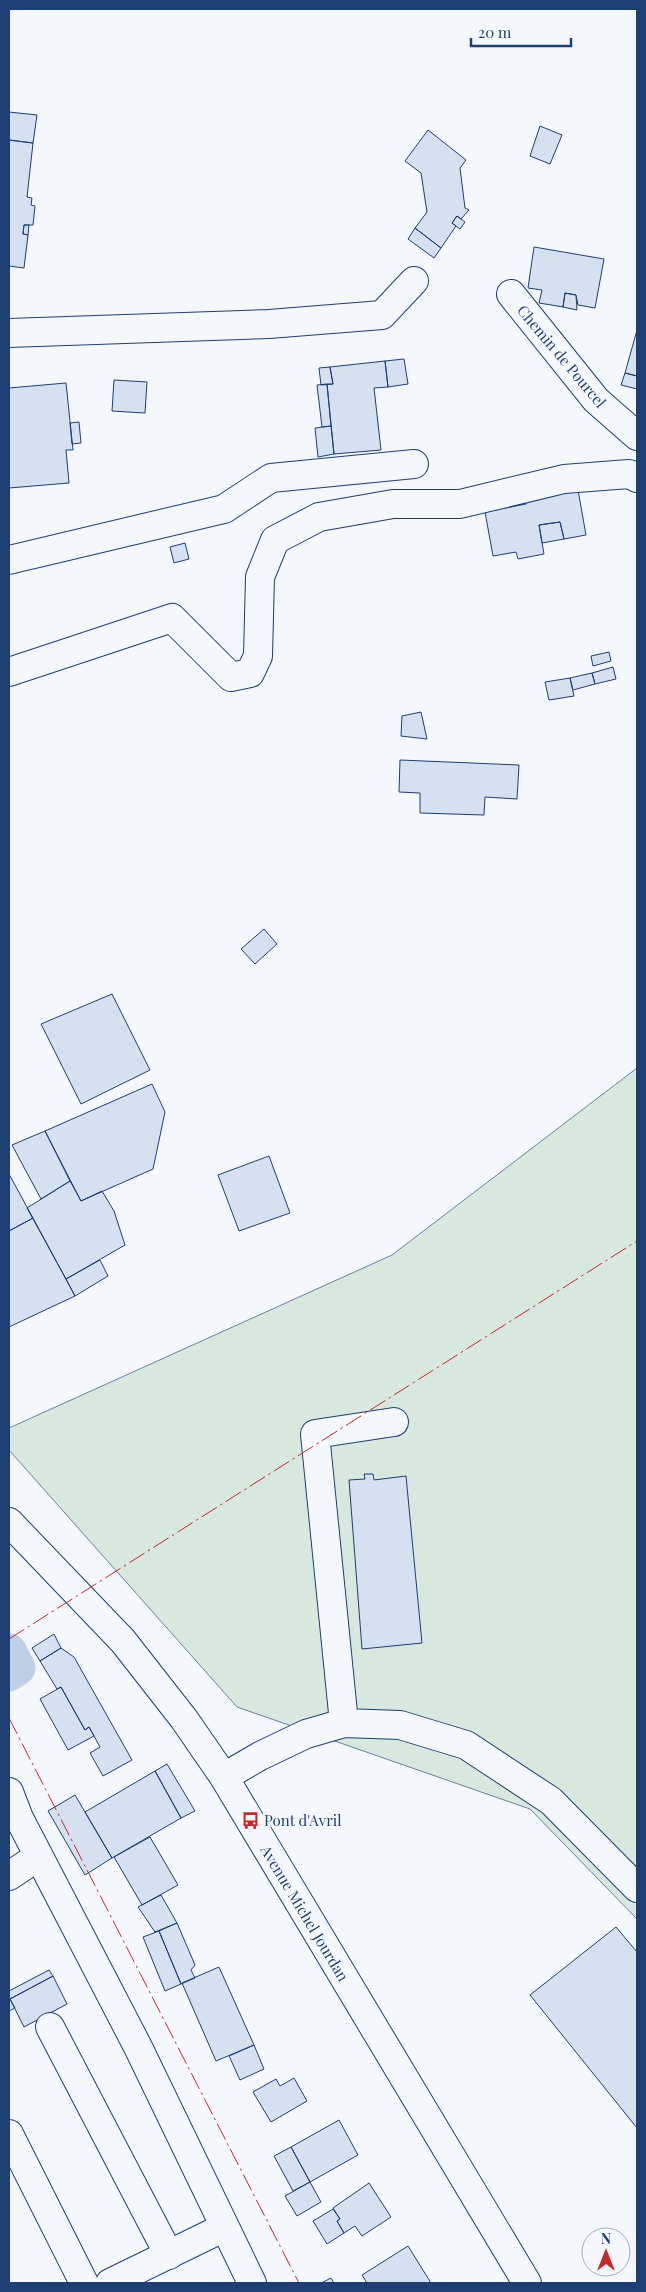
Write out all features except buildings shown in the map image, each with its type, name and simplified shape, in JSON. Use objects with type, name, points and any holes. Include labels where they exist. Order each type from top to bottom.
[{"type":"street","points":[[9,333],[268,324],[382,315],[414,282]]},
{"type":"street","name":"Chemin de Pourcel","points":[[511,294],[596,400],[637,436]]},
{"type":"street","points":[[9,560],[224,509],[271,478],[414,464]]},
{"type":"street","points":[[9,672],[172,618],[231,677],[250,673],[258,656],[260,577],[275,540],[319,517],[393,504],[460,504],[564,479],[629,474],[637,478]]},
{"type":"street","points":[[344,1723],[315,1434],[394,1422]]},
{"type":"street","name":"Avenue Michel Jourdan","points":[[9,1522],[123,1641],[162,1690],[224,1777],[527,2283]]},
{"type":"street","points":[[224,1777],[260,1756],[306,1734],[344,1723],[400,1725],[466,1745],[551,1801],[637,1888]]},
{"type":"street","points":[[9,1792],[19,1818],[138,2047],[252,2283]]},
{"type":"street","points":[[9,1876],[39,1856]]},
{"type":"street","points":[[50,2027],[169,2255]]},
{"type":"street","points":[[9,2134],[84,2283]]},
{"type":"street","points":[[110,2283],[225,2228]]},
{"type":"shaded area","points":[[637,1068],[637,1919],[530,1809],[237,1707],[9,1450],[9,1428],[392,1255]]},
{"type":"waterway","points":[[9,1651],[18,1668],[9,1674]]},
{"type":"power","points":[[9,1639],[637,1241]]},
{"type":"power","points":[[9,1718],[299,2283]]},
{"type":"place","name":"Pont d'Avril","points":[[250,1820]]}]
